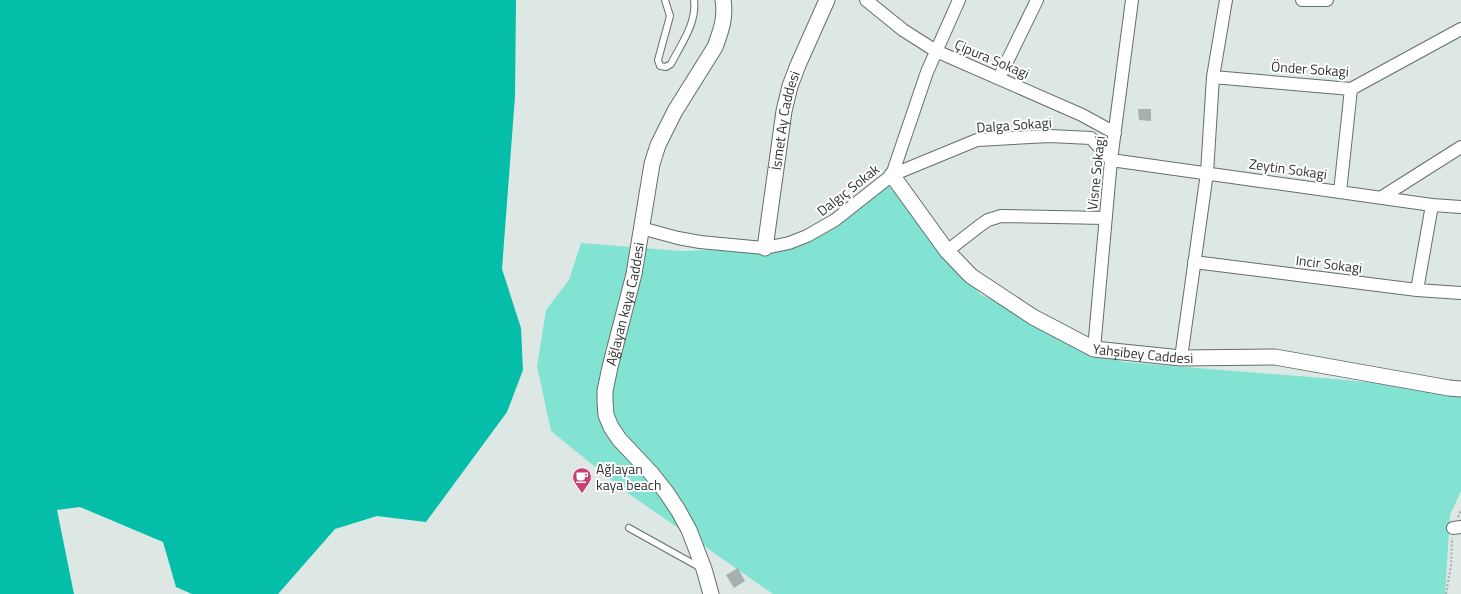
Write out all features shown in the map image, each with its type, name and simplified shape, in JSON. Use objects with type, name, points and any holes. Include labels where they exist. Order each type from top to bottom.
[{"type":"street","name":"Ağlayan kaya Caddesi","points":[[711,594],[704,569],[689,530],[678,510],[666,492],[619,439],[611,427],[606,415],[605,391],[634,274],[652,164],[658,145],[669,122],[715,47],[724,19],[723,0]]},
{"type":"street","name":"İsmet Ay Caddesi","points":[[765,248],[784,111],[790,86],[827,0]]},
{"type":"street","name":"Çipura Sokagi","points":[[866,0],[903,30],[936,51],[1082,115],[1115,133]]},
{"type":"street","name":"Dalgıç Sokak","points":[[641,228],[700,242],[765,248],[789,243],[821,229],[834,220],[892,175],[927,72],[959,0]]},
{"type":"street","points":[[1000,78],[1037,0]]},
{"type":"street","name":"Visne Sokagi","points":[[1094,350],[1111,160],[1132,0]]},
{"type":"street","points":[[1181,358],[1207,173],[1213,77],[1226,0]]},
{"type":"street","points":[[1302,0],[1327,0]]},
{"type":"street","name":"Önder Sokagi","points":[[1213,77],[1351,89],[1461,29]]},
{"type":"street","points":[[1340,192],[1351,89]]},
{"type":"street","name":"Dalga Sokagi","points":[[892,175],[977,140],[1050,136],[1092,138],[1111,160]]},
{"type":"street","points":[[1382,197],[1461,148]]},
{"type":"street","name":"Zeytin Sokagi","points":[[1111,160],[1340,192],[1461,207]]},
{"type":"street","name":"Yahşibey Caddesi","points":[[892,175],[947,251],[971,276],[1033,317],[1094,350],[1181,358],[1275,357],[1461,389]]},
{"type":"street","points":[[1417,290],[1432,204]]},
{"type":"street","points":[[947,251],[988,220],[1001,216],[1106,218]]},
{"type":"street","name":"Incir Sokagi","points":[[1194,262],[1417,290],[1461,293]]},
{"type":"lane","points":[[665,0],[670,16],[658,60],[660,66],[666,67],[671,64],[692,23],[695,9],[694,0]]},
{"type":"lane","points":[[629,528],[704,569]]},
{"type":"path","points":[[1446,594],[1461,510]]},
{"type":"shaded area","points":[[0,0],[516,0],[515,96],[502,269],[521,328],[523,370],[507,412],[426,522],[377,516],[335,529],[278,594],[192,594],[176,587],[163,542],[80,507],[57,510],[74,594],[0,594]]},
{"type":"shaded area","points":[[884,180],[980,294],[1123,362],[1335,379],[1461,392],[1461,491],[1450,515],[1445,594],[773,594],[625,491],[551,431],[537,366],[546,310],[569,280],[581,243],[681,251],[765,248],[807,236]]},
{"type":"building","points":[[1138,109],[1151,109],[1151,121],[1139,120]]},
{"type":"building","points":[[738,568],[745,581],[734,588],[726,575]]},
{"type":"place","name":"Ağlayan kaya beach","points":[[582,494]]}]
